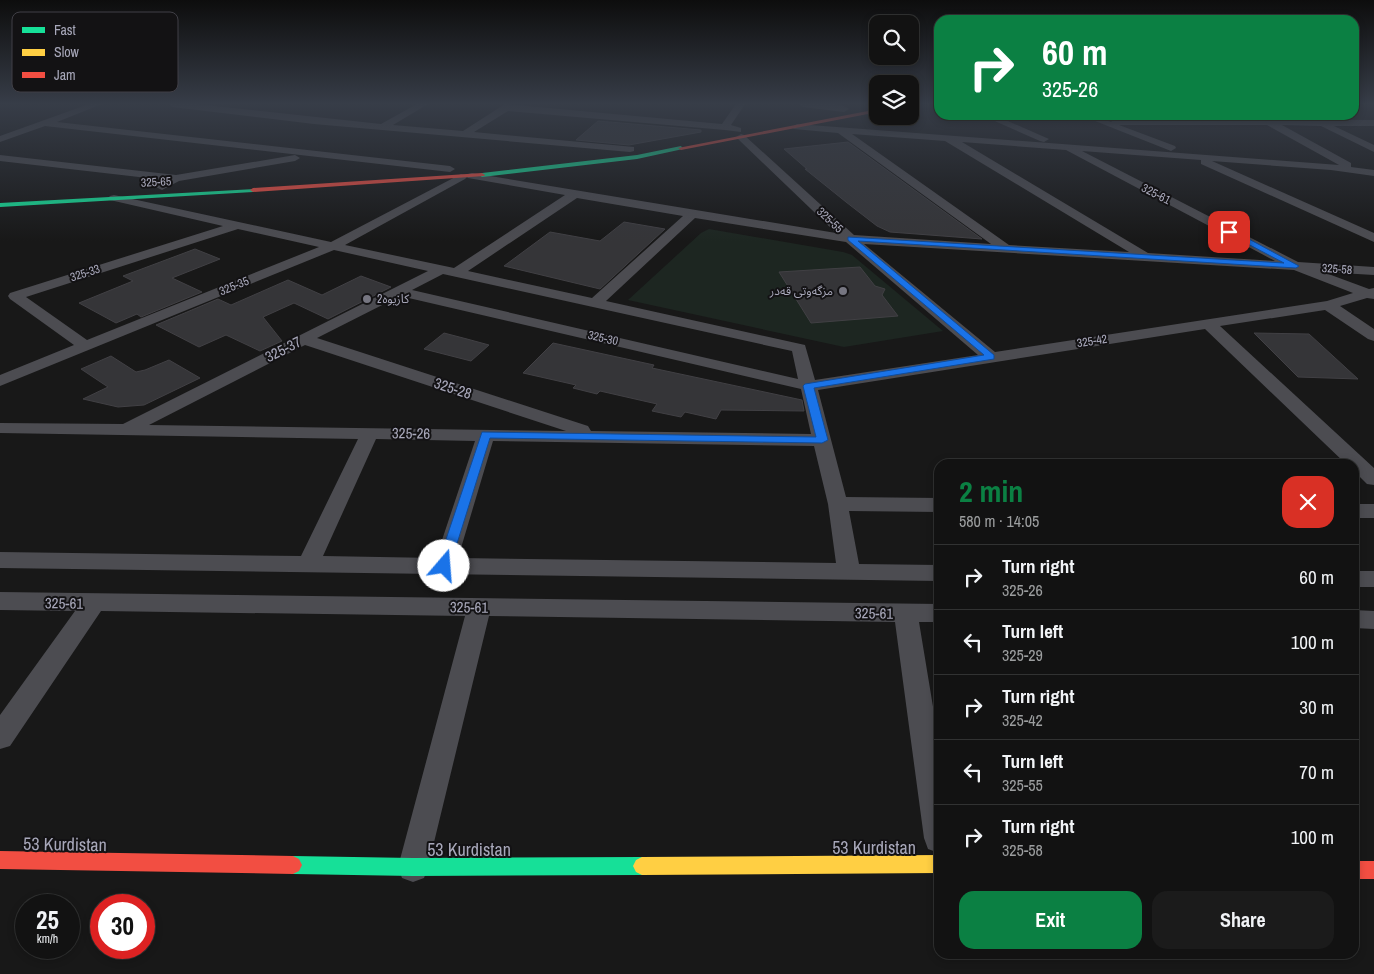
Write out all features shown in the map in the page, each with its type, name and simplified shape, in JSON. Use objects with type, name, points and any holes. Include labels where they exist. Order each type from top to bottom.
[{"type":"street","name":"325-58","points":[[279,149],[461,174],[850,239],[1374,271]]},
{"type":"street","name":"325-65","points":[[0,196],[461,174],[505,164],[626,149]]},
{"type":"street","name":"325-65","points":[[0,205],[461,174],[594,162],[678,149]]},
{"type":"street","name":"325-55","points":[[756,149],[850,239],[991,357]]},
{"type":"street","points":[[867,149],[1004,248]]},
{"type":"street","points":[[966,149],[1146,257]]},
{"type":"street","name":"325-61","points":[[1070,149],[1296,266]]},
{"type":"street","points":[[1107,149],[1374,173]]},
{"type":"street","points":[[1173,149],[1374,238]]},
{"type":"street","points":[[1318,149],[1356,170]]},
{"type":"street","points":[[0,158],[176,178],[319,154]]},
{"type":"street","name":"325-35","points":[[0,381],[333,246],[461,174]]},
{"type":"street","points":[[162,187],[176,178]]},
{"type":"street","name":"325-37","points":[[126,429],[398,291],[448,272],[575,194]]},
{"type":"street","points":[[114,198],[799,348],[838,504],[849,572]]},
{"type":"street","points":[[594,304],[692,214]]},
{"type":"street","name":"325-33","points":[[86,346],[15,296],[237,225]]},
{"type":"street","points":[[1296,266],[1372,294]]},
{"type":"street","name":"325-30","points":[[398,291],[808,386]]},
{"type":"street","name":"325-42","points":[[808,386],[1328,305],[1372,294]]},
{"type":"street","points":[[1328,305],[1374,336]]},
{"type":"street","points":[[1208,323],[1353,459]]},
{"type":"street","name":"325-28","points":[[304,339],[603,436]]},
{"type":"street","name":"325-26","points":[[0,428],[822,440]]},
{"type":"street","points":[[308,564],[370,433]]},
{"type":"street","points":[[444,566],[486,434]]},
{"type":"street","points":[[1359,465],[1374,479]]},
{"type":"street","points":[[838,504],[934,505]]},
{"type":"street","points":[[1359,511],[1374,511]]},
{"type":"street","points":[[0,560],[934,573]]},
{"type":"street","points":[[1359,579],[1374,579]]},
{"type":"street","name":"325-61","points":[[0,602],[934,613]]},
{"type":"street","points":[[0,737],[94,603]]},
{"type":"street","points":[[413,867],[479,607]]},
{"type":"street","points":[[906,613],[934,804]]},
{"type":"street","points":[[1359,619],[1374,620]]},
{"type":"street","name":"53 Kurdistan","points":[[0,860],[413,867],[934,864]]},
{"type":"street","points":[[1359,870],[1374,870]]},
{"type":"shaded area","points":[[709,229],[852,255],[943,331],[844,347],[628,300],[701,233]]},
{"type":"building","points":[[785,149],[858,149],[982,239],[890,232],[877,226],[805,169],[807,169]]},
{"type":"building","points":[[624,222],[665,229],[600,289],[504,266],[550,232],[600,241]]},
{"type":"building","points":[[195,249],[220,259],[172,278],[202,292],[141,317],[137,314],[116,323],[79,303],[133,281],[123,276]]},
{"type":"building","points":[[860,267],[875,286],[885,289],[882,295],[898,316],[811,323],[779,272]]},
{"type":"building","points":[[361,276],[391,287],[328,319],[294,303],[263,317],[282,341],[260,351],[226,335],[199,347],[156,325],[218,299],[231,305],[288,280],[322,295]]},
{"type":"building","points":[[444,333],[489,345],[471,361],[424,349]]},
{"type":"building","points":[[1254,333],[1309,334],[1358,379],[1298,377]]},
{"type":"building","points":[[553,343],[654,365],[652,368],[802,400],[804,411],[721,410],[716,419],[685,412],[681,417],[652,411],[657,404],[600,391],[597,394],[573,388],[576,385],[523,373]]},
{"type":"building","points":[[111,356],[136,372],[169,360],[200,378],[144,405],[118,407],[83,399],[108,387],[81,369]]},
{"type":"traffic: fast","points":[[482,175],[637,157],[674,149]]},
{"type":"traffic: fast","points":[[0,205],[253,190]]},
{"type":"traffic: fast","points":[[293,865],[413,867],[642,866]]},
{"type":"traffic: slow","points":[[642,866],[934,864]]},
{"type":"traffic: jam","points":[[253,190],[482,175]]},
{"type":"traffic: jam","points":[[0,860],[293,865]]},
{"type":"traffic: jam","points":[[1359,870],[1374,870]]},
{"type":"place","name":"مزگەوتی قەدر","points":[[843,291]]},
{"type":"place","name":"كازيوه2","points":[[367,299]]},
{"type":"route","points":[[444,566],[486,434],[822,440],[808,386],[991,357],[850,239],[1296,266],[1229,232]]}]
